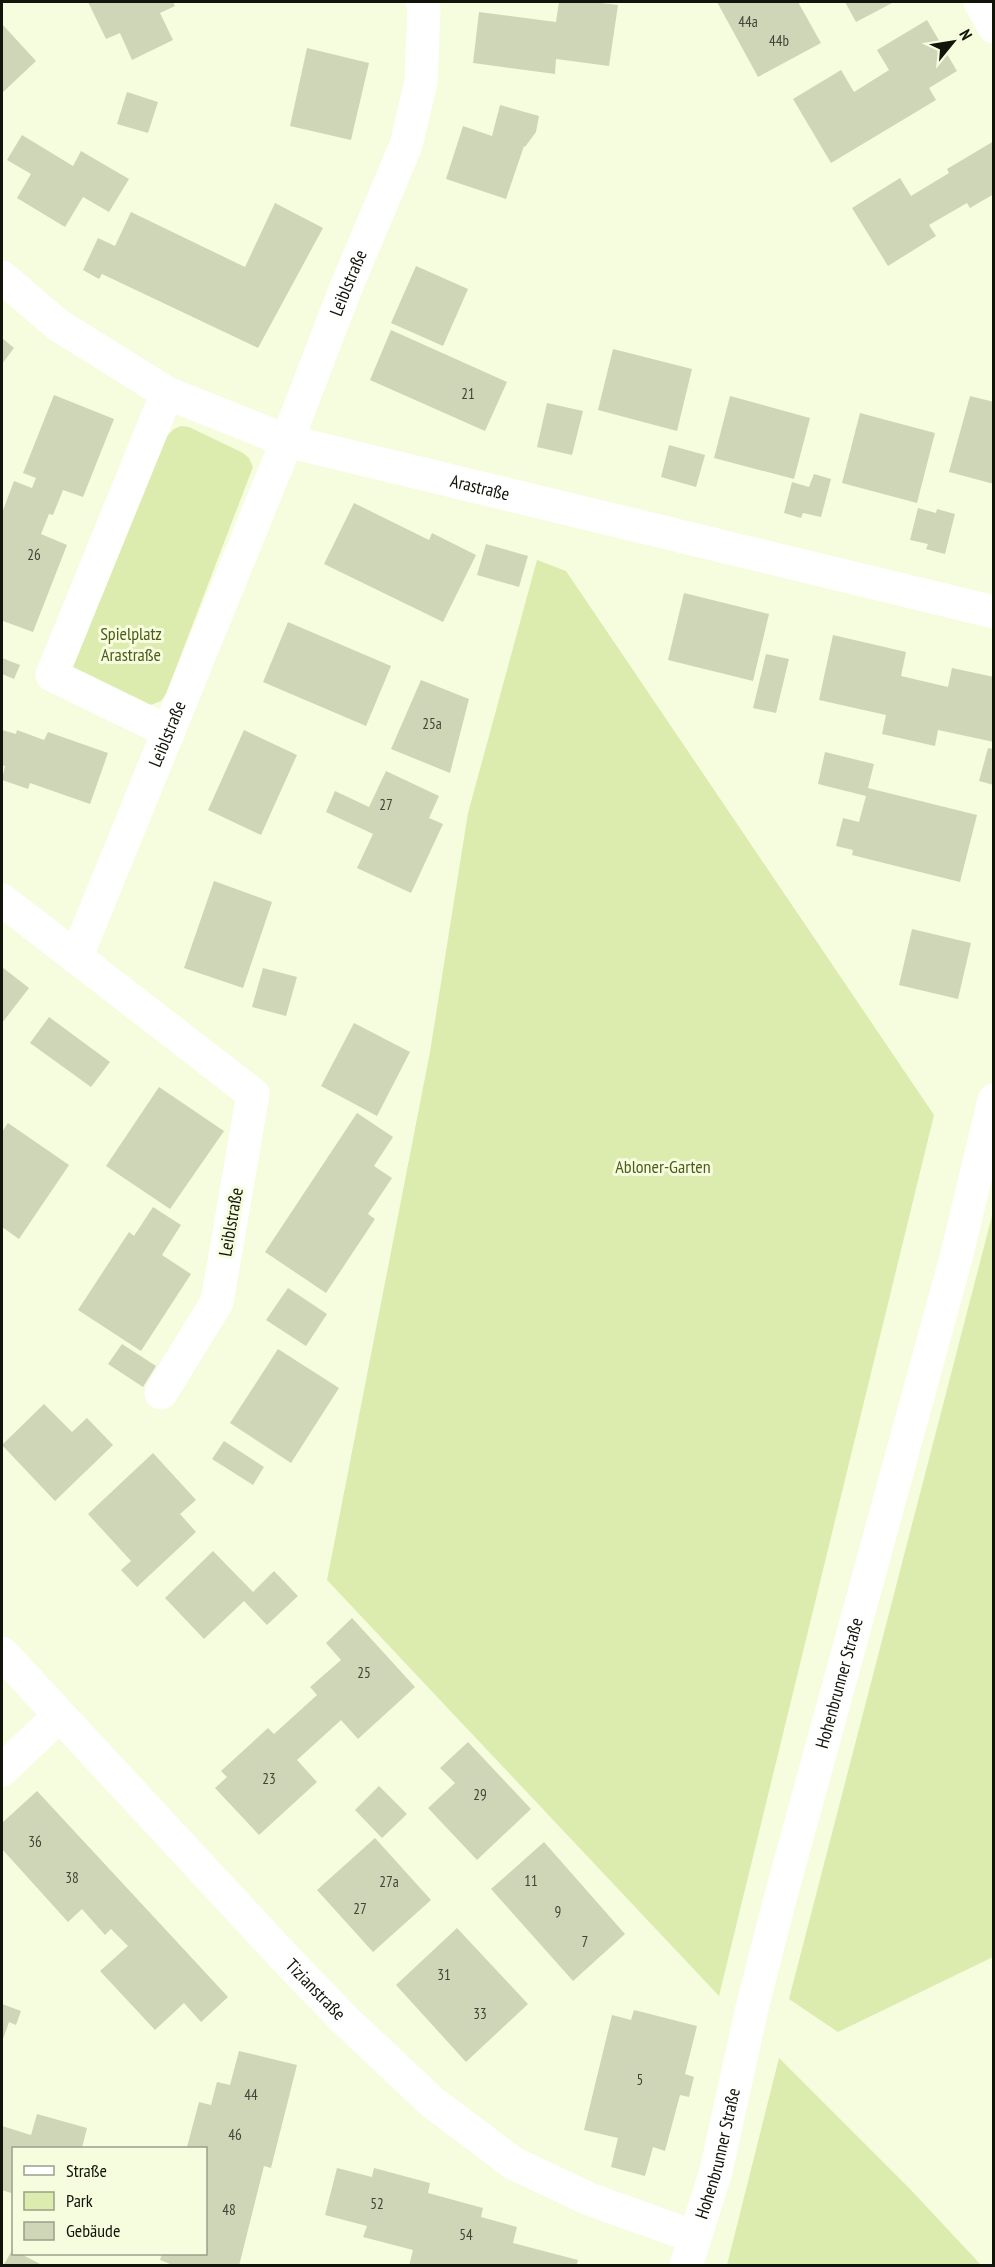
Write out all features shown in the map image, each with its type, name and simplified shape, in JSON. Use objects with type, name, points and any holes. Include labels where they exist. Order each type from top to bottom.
[{"type":"street","name":"Leiblstraße","points":[[161,1393],[217,1302],[253,1094],[76,958],[287,441],[345,290],[406,145],[421,82],[424,9],[422,2]]},
{"type":"street","points":[[980,2],[993,27]]},
{"type":"street","name":"Arastraße","points":[[2,277],[58,325],[167,393],[287,441],[993,612]]},
{"type":"street","points":[[167,393],[52,675],[169,732]]},
{"type":"street","points":[[2,900],[76,958]]},
{"type":"street","name":"Hohenbrunner Straße","points":[[690,2251],[716,2171],[752,2008],[779,1903],[957,1254],[993,1100]]},
{"type":"street","name":"Tizianstraße","points":[[2,1653],[345,2020],[432,2102],[513,2163],[690,2251]]},
{"type":"street","points":[[2,1770],[59,1716]]},
{"type":"green space","name":"Spielplatz Arastraße","points":[[181,426],[189,427],[243,453],[249,458],[253,467],[166,694],[161,701],[145,707],[63,675],[160,443],[174,429]]},
{"type":"green space","name":"Abloner-Garten","points":[[537,560],[566,571],[934,1115],[719,1996],[327,1580],[430,1052],[468,813]]},
{"type":"green space","points":[[993,1212],[993,1957],[838,2032],[789,1999]]},
{"type":"green space","points":[[779,2058],[910,2189],[981,2265],[727,2265]]},
{"type":"building","points":[[88,2],[173,2],[175,6],[160,13],[173,40],[132,60],[120,33],[106,39]]},
{"type":"building","points":[[559,2],[618,5],[609,66],[556,59],[555,74],[473,63],[479,12],[556,22]]},
{"type":"building","points":[[717,2],[798,2],[821,43],[758,77]]},
{"type":"building","points":[[845,2],[894,2],[856,22]]},
{"type":"building","points":[[927,20],[957,71],[929,88],[936,100],[831,163],[793,99],[841,70],[854,92],[889,70],[877,50]]},
{"type":"building","points":[[2,24],[36,61],[2,93]]},
{"type":"building","points":[[307,48],[369,63],[351,140],[290,126]]},
{"type":"building","points":[[127,92],[158,102],[148,133],[117,124]]},
{"type":"building","points":[[500,105],[539,116],[536,132],[524,146],[506,199],[446,179],[463,126],[492,136]]},
{"type":"building","points":[[22,135],[73,166],[81,151],[129,179],[109,212],[83,197],[65,227],[17,198],[31,174],[7,160]]},
{"type":"building","points":[[994,141],[994,194],[970,208],[967,203],[929,225],[936,236],[888,266],[852,208],[900,178],[911,196],[949,173],[947,169]]},
{"type":"building","points":[[275,203],[323,228],[258,348],[102,274],[99,279],[83,270],[98,238],[115,246],[131,212],[245,267]]},
{"type":"building","points":[[416,266],[468,289],[443,346],[391,323]]},
{"type":"building","points":[[391,330],[507,382],[485,431],[370,380]]},
{"type":"building","points":[[2,338],[14,348],[2,364]]},
{"type":"building","points":[[613,349],[692,369],[677,431],[598,410]]},
{"type":"building","points":[[54,395],[114,419],[83,497],[63,490],[53,515],[49,514],[41,534],[67,545],[33,632],[3,621],[2,625],[2,513],[14,481],[32,488],[36,478],[23,473]]},
{"type":"building","points":[[730,396],[810,418],[794,479],[714,458]]},
{"type":"building","points":[[970,396],[994,402],[994,484],[949,472]]},
{"type":"building","points":[[547,403],[583,411],[572,455],[537,447]]},
{"type":"building","points":[[860,413],[935,433],[917,503],[842,483]]},
{"type":"building","points":[[669,445],[705,455],[696,487],[661,477]]},
{"type":"building","points":[[814,474],[831,479],[821,517],[803,513],[801,518],[784,513],[792,482],[809,487]]},
{"type":"building","points":[[354,503],[429,540],[432,533],[476,555],[443,622],[324,564]]},
{"type":"building","points":[[918,508],[936,513],[937,509],[955,514],[945,554],[926,549],[928,544],[910,540]]},
{"type":"building","points":[[486,544],[528,556],[519,587],[477,575]]},
{"type":"building","points":[[684,593],[769,614],[753,681],[668,660]]},
{"type":"building","points":[[288,622],[391,666],[366,726],[263,682]]},
{"type":"building","points":[[833,635],[906,652],[901,676],[948,687],[952,668],[994,677],[994,742],[938,730],[935,746],[882,734],[886,715],[819,700]]},
{"type":"building","points":[[766,654],[789,659],[776,713],[753,708]]},
{"type":"building","points":[[2,658],[20,665],[14,679],[2,674]]},
{"type":"building","points":[[421,680],[469,699],[450,773],[391,749]]},
{"type":"building","points":[[2,730],[16,734],[17,730],[44,740],[48,732],[108,753],[90,804],[30,783],[28,789],[2,780],[5,766],[2,765]]},
{"type":"building","points":[[244,730],[297,755],[261,835],[208,810]]},
{"type":"building","points":[[988,748],[994,749],[994,785],[979,781]]},
{"type":"building","points":[[825,752],[874,764],[868,788],[977,815],[960,882],[852,855],[853,850],[836,846],[843,818],[859,822],[866,796],[818,784]]},
{"type":"building","points":[[386,771],[439,796],[429,818],[443,824],[411,893],[357,868],[373,834],[326,812],[335,791],[369,807]]},
{"type":"building","points":[[214,881],[272,902],[243,988],[184,968]]},
{"type":"building","points":[[912,929],[971,943],[958,999],[899,985]]},
{"type":"building","points":[[2,967],[29,988],[2,1023]]},
{"type":"building","points":[[263,968],[297,977],[286,1016],[252,1007]]},
{"type":"building","points":[[49,1017],[110,1062],[91,1087],[30,1043]]},
{"type":"building","points":[[354,1023],[410,1052],[377,1116],[321,1086]]},
{"type":"building","points":[[159,1087],[224,1131],[170,1209],[106,1166]]},
{"type":"building","points":[[357,1113],[393,1137],[374,1166],[392,1178],[368,1214],[375,1219],[326,1293],[265,1252]]},
{"type":"building","points":[[8,1123],[69,1165],[19,1239],[2,1227],[2,1132]]},
{"type":"building","points":[[153,1207],[181,1225],[162,1255],[191,1274],[141,1351],[78,1310],[129,1232],[134,1236]]},
{"type":"building","points":[[288,1288],[327,1314],[306,1346],[266,1320]]},
{"type":"building","points":[[122,1344],[156,1366],[143,1387],[108,1364]]},
{"type":"building","points":[[278,1349],[339,1388],[291,1463],[230,1423]]},
{"type":"building","points":[[44,1404],[72,1432],[87,1418],[113,1445],[55,1501],[2,1445]]},
{"type":"building","points":[[224,1441],[264,1467],[253,1485],[212,1459]]},
{"type":"building","points":[[153,1453],[196,1500],[180,1514],[196,1532],[137,1587],[121,1570],[131,1561],[88,1514]]},
{"type":"building","points":[[213,1551],[253,1592],[274,1571],[298,1596],[267,1625],[244,1601],[204,1639],[165,1598]]},
{"type":"building","points":[[352,1618],[415,1687],[358,1739],[341,1720],[297,1760],[317,1782],[259,1835],[215,1788],[227,1777],[221,1771],[268,1728],[274,1734],[317,1695],[310,1687],[341,1660],[326,1643]]},
{"type":"building","points":[[468,1742],[531,1809],[477,1860],[428,1808],[455,1783],[440,1768]]},
{"type":"building","points":[[379,1786],[407,1814],[382,1838],[355,1810]]},
{"type":"building","points":[[37,1791],[228,1997],[201,2022],[184,2003],[155,2030],[100,1971],[128,1946],[111,1929],[105,1935],[82,1909],[68,1922],[2,1849],[2,1823]]},
{"type":"building","points":[[375,1838],[431,1900],[373,1952],[317,1890]]},
{"type":"building","points":[[544,1842],[625,1934],[573,1981],[491,1889]]},
{"type":"building","points":[[457,1928],[528,2004],[466,2062],[396,1985]]},
{"type":"building","points":[[2,2004],[21,2011],[16,2025],[9,2022],[2,2042]]},
{"type":"building","points":[[634,2010],[697,2026],[685,2074],[694,2077],[689,2097],[680,2095],[665,2151],[653,2147],[645,2176],[611,2167],[618,2138],[584,2130],[612,2015],[631,2020]]},
{"type":"building","points":[[239,2051],[297,2065],[271,2168],[264,2166],[239,2266],[175,2266],[160,2260],[162,2255],[207,2255],[207,2147],[187,2147],[199,2102],[211,2105],[217,2082],[230,2085]]},
{"type":"building","points":[[37,2114],[87,2128],[82,2147],[12,2147],[12,2193],[2,2190],[2,2126],[31,2135]]},
{"type":"building","points":[[337,2168],[372,2177],[374,2168],[430,2183],[428,2193],[483,2208],[481,2217],[517,2227],[513,2243],[578,2260],[576,2266],[409,2266],[413,2250],[363,2237],[367,2226],[325,2215]]},
{"type":"building","points":[[12,2250],[12,2255],[23,2255],[44,2266],[3,2266]]}]
